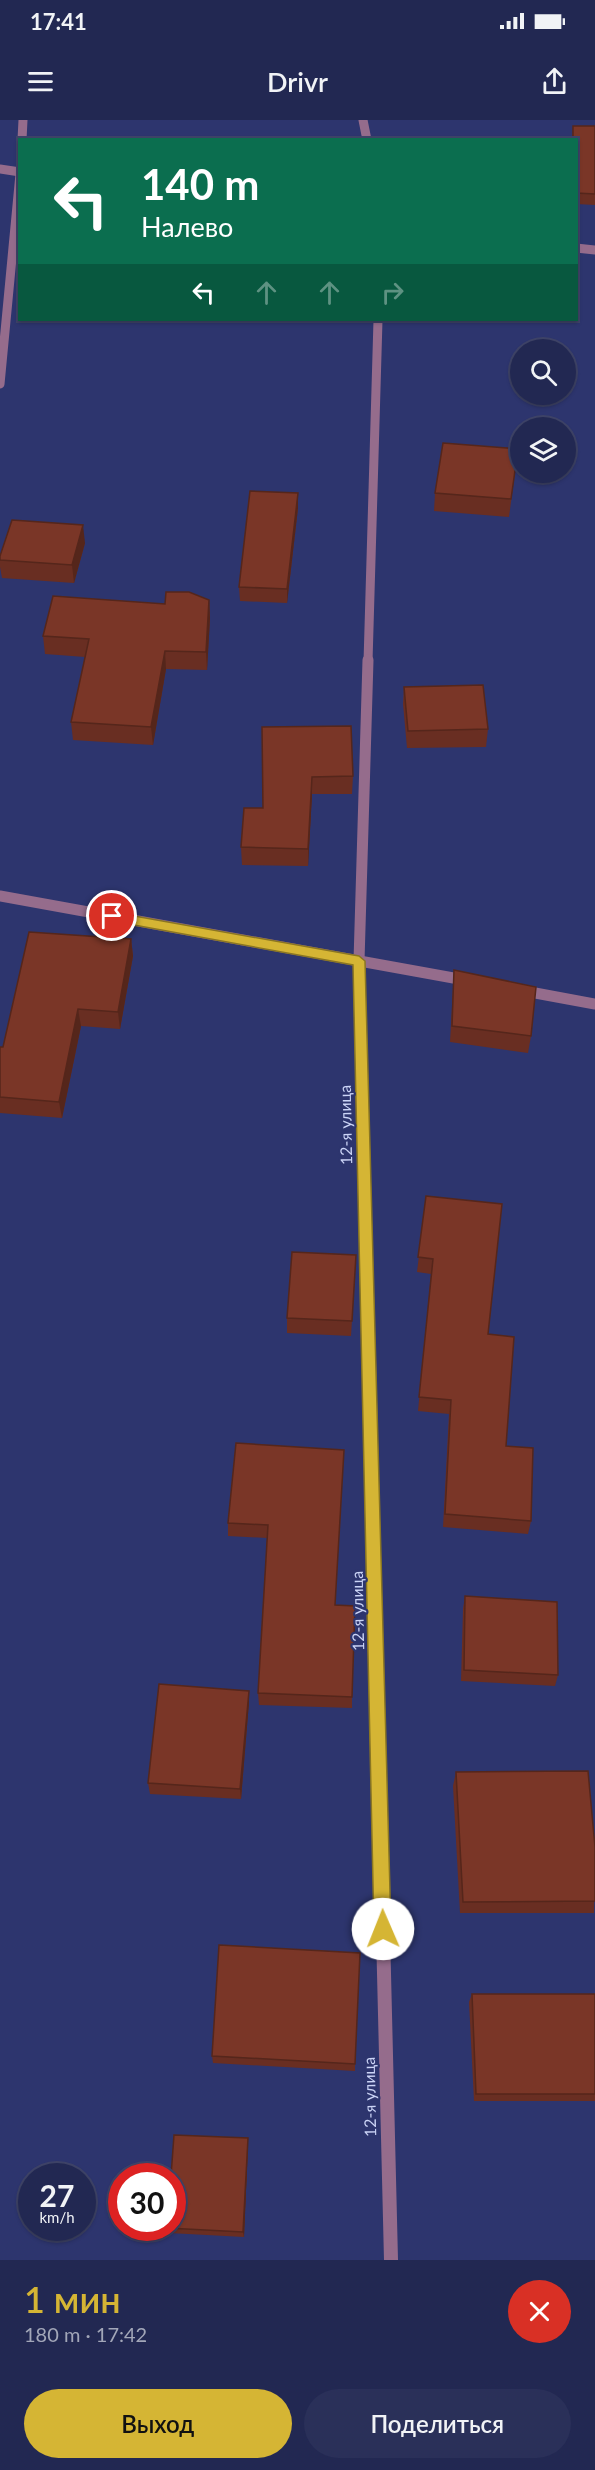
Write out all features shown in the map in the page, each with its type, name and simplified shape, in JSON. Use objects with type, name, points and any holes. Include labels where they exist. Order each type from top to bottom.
[{"type":"street","points":[[22,138],[23,120]]},
{"type":"street","points":[[363,120],[367,138]]},
{"type":"street","points":[[0,169],[18,173]]},
{"type":"street","points":[[0,384],[18,194]]},
{"type":"street","points":[[578,248],[595,250]]},
{"type":"street","name":"12-я улица","points":[[378,321],[359,961],[391,2260]]},
{"type":"street","points":[[0,896],[483,983]]},
{"type":"street","points":[[505,987],[595,1004]]},
{"type":"building","points":[[573,126],[595,126],[595,194],[578,193],[578,138],[573,138]]},
{"type":"building","points":[[443,443],[510,448],[510,483],[513,483],[511,499],[435,493]]},
{"type":"building","points":[[250,491],[298,493],[287,589],[239,587]]},
{"type":"building","points":[[12,520],[83,525],[72,565],[0,560]]},
{"type":"building","points":[[166,592],[189,592],[209,600],[206,652],[165,651],[151,727],[71,722],[89,639],[43,636],[53,596],[165,604]]},
{"type":"building","points":[[483,685],[488,729],[408,731],[404,687]]},
{"type":"building","points":[[351,726],[353,776],[312,777],[308,849],[241,847],[244,808],[263,808],[262,727]]},
{"type":"building","points":[[29,932],[131,939],[118,1012],[78,1009],[59,1102],[0,1097],[0,1047],[3,1047]]},
{"type":"building","points":[[454,970],[536,987],[531,1036],[452,1026]]},
{"type":"building","points":[[426,1196],[502,1204],[488,1334],[514,1337],[506,1446],[533,1448],[531,1521],[445,1514],[451,1400],[419,1397],[433,1259],[418,1257]]},
{"type":"building","points":[[292,1252],[356,1255],[352,1321],[287,1318]]},
{"type":"building","points":[[236,1443],[344,1450],[335,1605],[355,1606],[352,1697],[258,1693],[268,1525],[228,1523]]},
{"type":"building","points":[[465,1596],[557,1602],[558,1675],[464,1670]]},
{"type":"building","points":[[159,1684],[249,1691],[240,1789],[148,1783]]},
{"type":"building","points":[[588,1771],[595,1847],[595,1901],[463,1902],[456,1772]]},
{"type":"building","points":[[219,1945],[360,1953],[355,2064],[212,2056]]},
{"type":"building","points":[[472,1994],[595,1994],[595,2094],[476,2094]]},
{"type":"building","points":[[174,2135],[248,2138],[243,2232],[186,2229],[186,2163],[172,2163]]},
{"type":"route","points":[[112,916],[359,961],[383,1929]]}]
